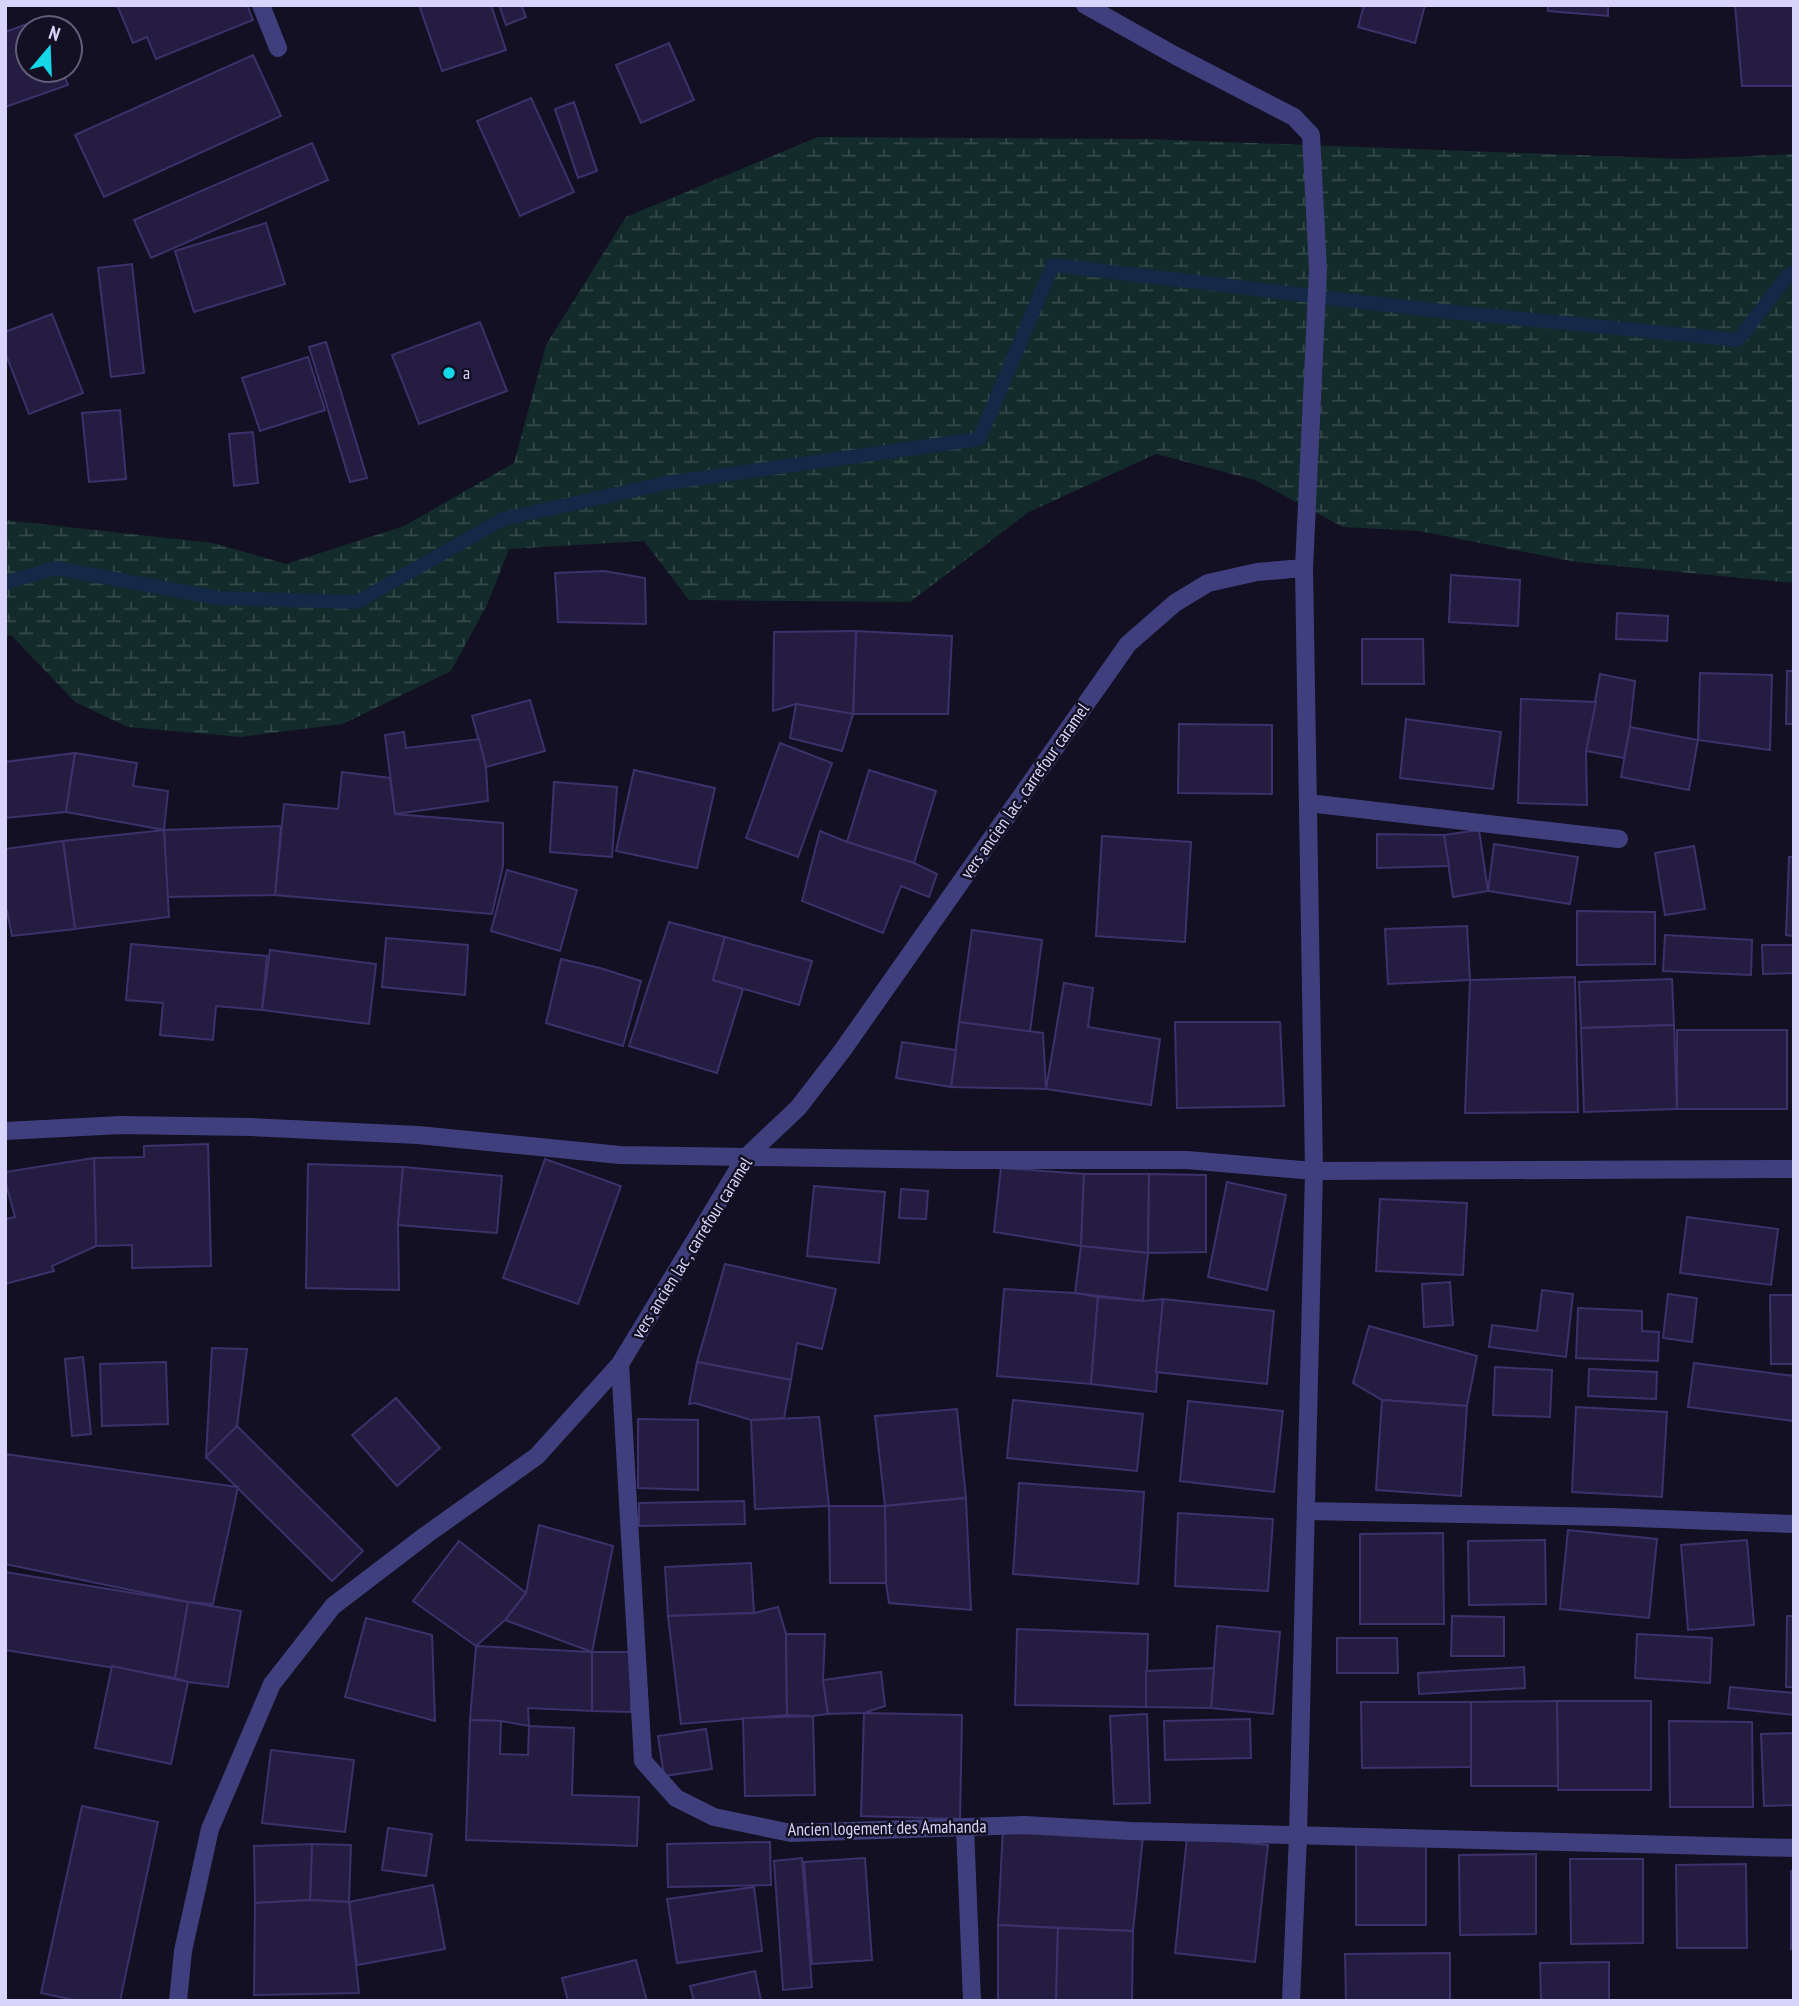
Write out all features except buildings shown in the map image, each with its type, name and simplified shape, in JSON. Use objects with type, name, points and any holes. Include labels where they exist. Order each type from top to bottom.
[{"type":"street","points":[[261,5],[278,48]]},
{"type":"street","points":[[1085,5],[1294,117],[1311,135],[1318,270],[1304,568],[1314,1171],[1298,1835],[1290,2001]]},
{"type":"street","name":"vers ancien lac , carrefour caramel","points":[[178,2001],[183,1951],[210,1829],[272,1684],[333,1606],[426,1535],[537,1456],[620,1364],[745,1158],[798,1108],[842,1051],[1128,644],[1175,603],[1208,583],[1257,572],[1304,568]]},
{"type":"street","points":[[1308,803],[1619,839]]},
{"type":"street","points":[[5,1131],[121,1125],[251,1127],[418,1135],[620,1155],[1187,1160],[1314,1171],[1794,1169]]},
{"type":"street","name":"Ancien logement des Amahanda","points":[[620,1364],[643,1762],[676,1798],[714,1817],[790,1833],[1024,1825],[1131,1831],[1794,1848]]},
{"type":"street","points":[[1306,1511],[1794,1524]]},
{"type":"street","points":[[965,1827],[972,2001]]},
{"type":"green space","points":[[818,137],[1148,139],[1683,159],[1794,154],[1794,583],[1576,562],[1419,531],[1343,527],[1255,480],[1156,454],[1029,512],[910,602],[689,600],[644,541],[509,549],[487,605],[451,671],[343,724],[241,737],[128,727],[75,702],[12,636],[5,635],[5,520],[213,543],[286,564],[404,526],[514,463],[546,345],[626,217]]},
{"type":"waterway","points":[[5,583],[55,568],[218,598],[357,602],[503,519],[666,483],[979,439],[1053,265],[1431,310],[1738,340],[1789,274],[1794,274]]},
{"type":"place","name":"a","points":[[449,373]]}]
